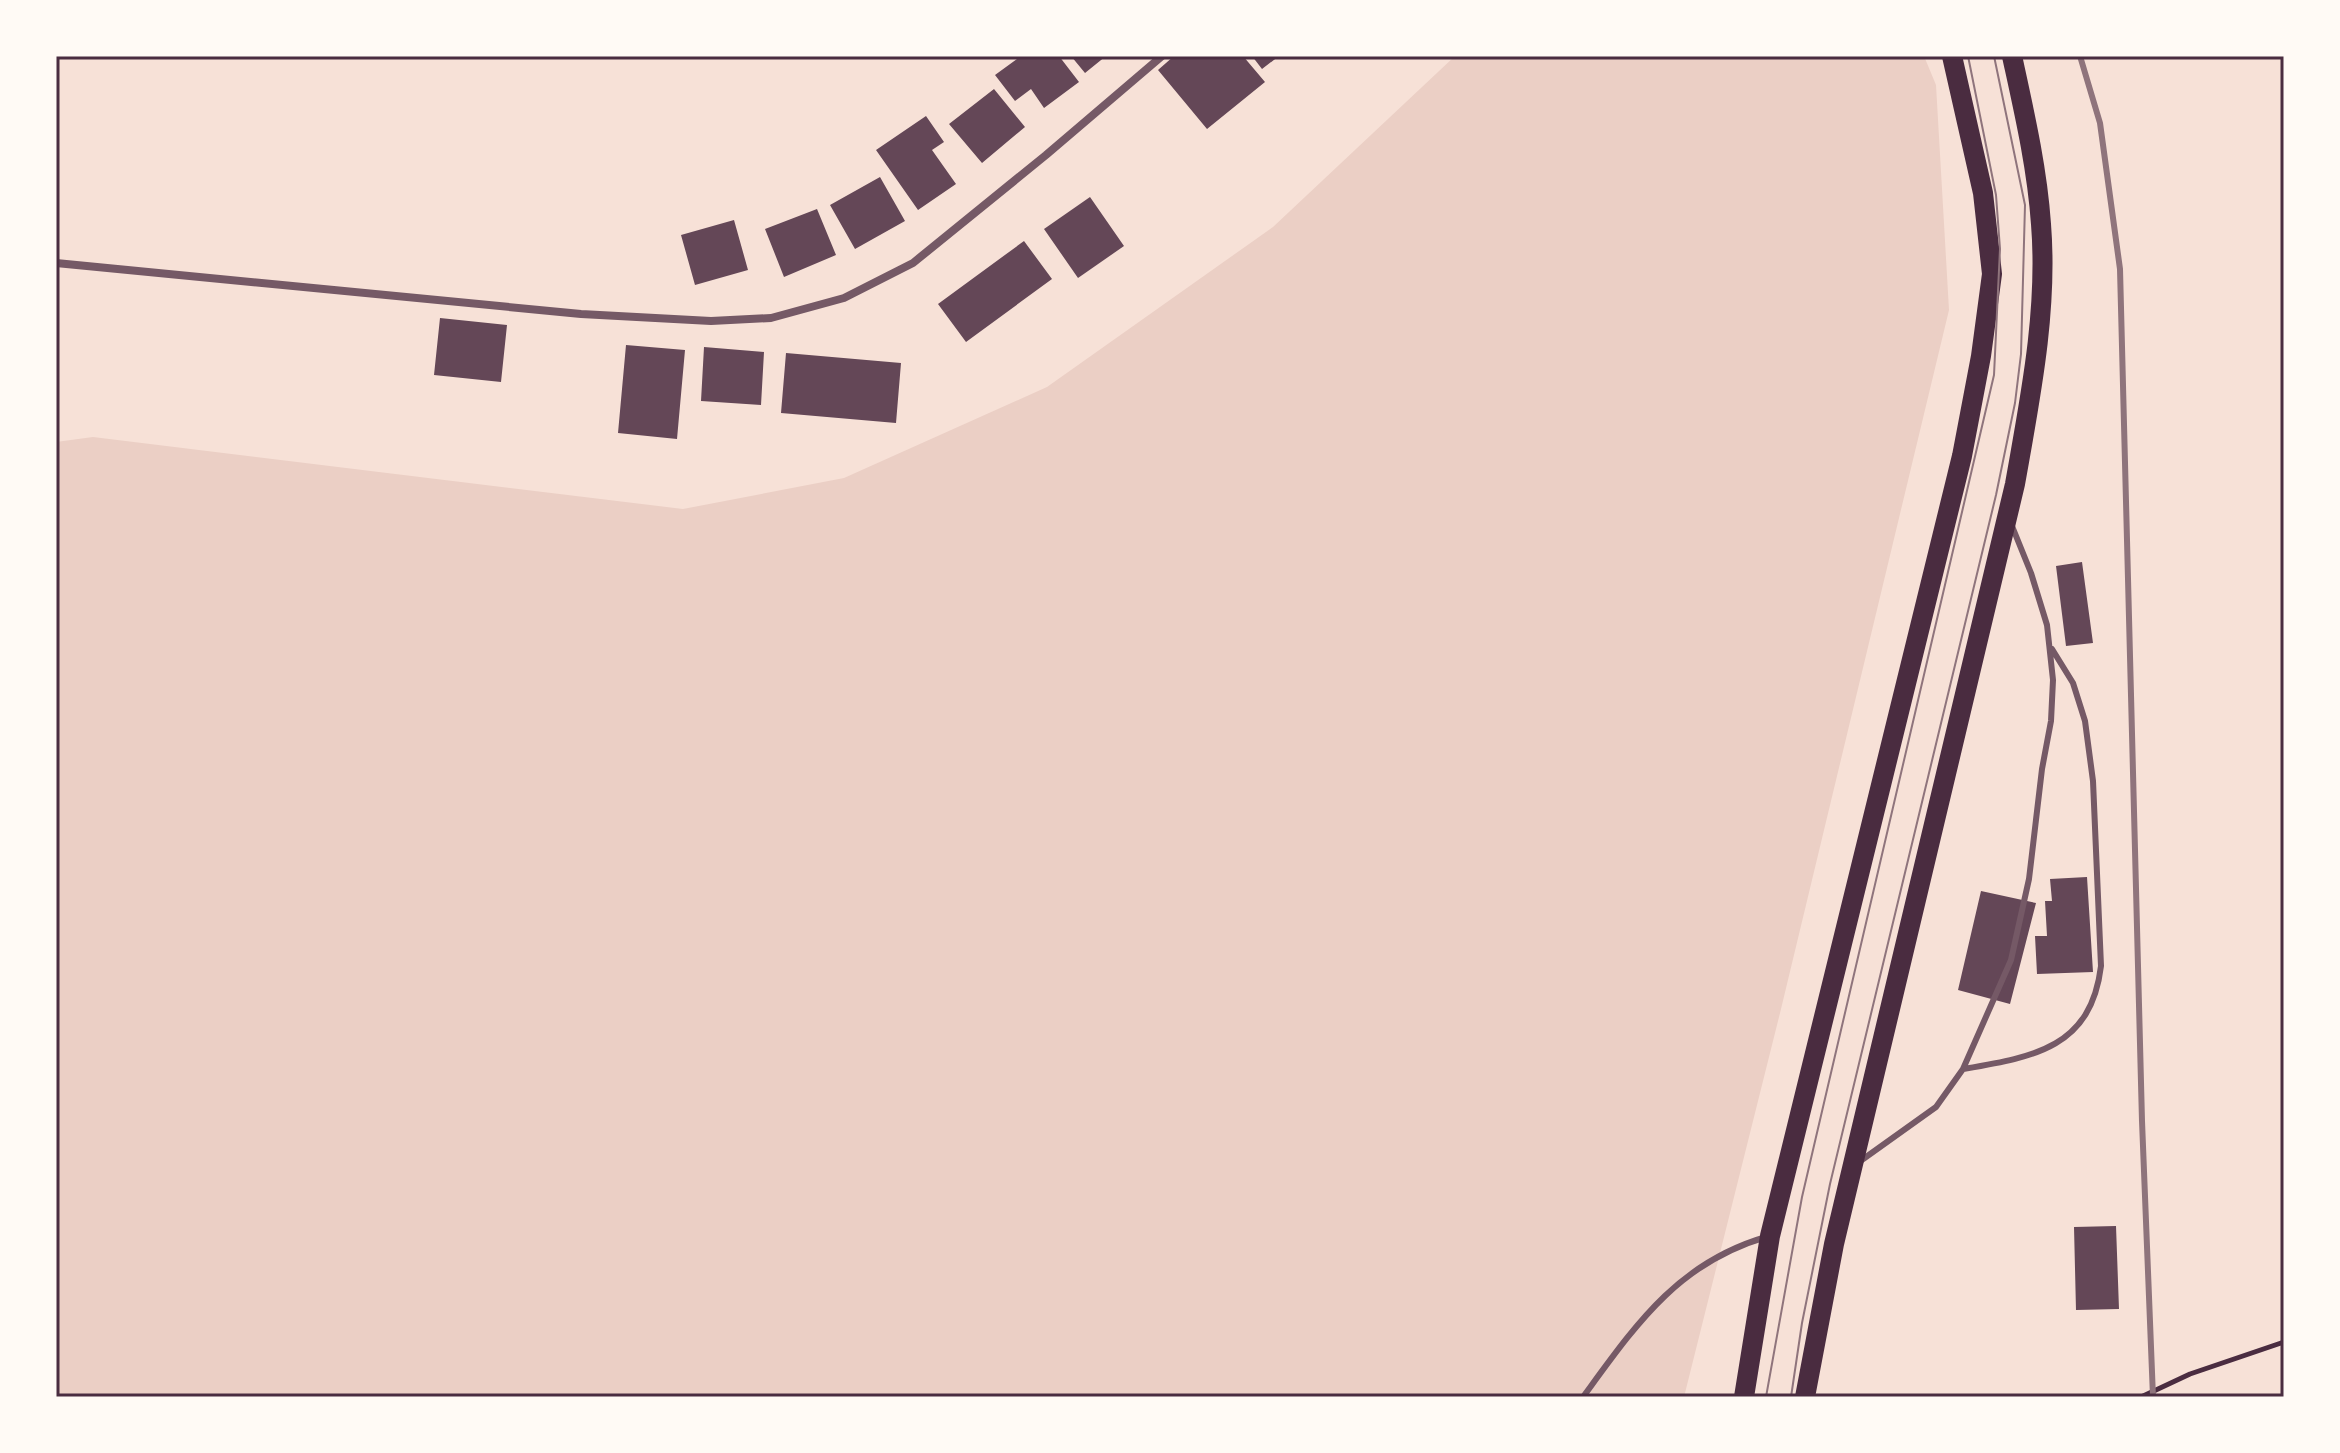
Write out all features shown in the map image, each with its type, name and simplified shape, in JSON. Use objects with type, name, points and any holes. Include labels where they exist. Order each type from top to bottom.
[{"type":"main road","points":[[1744,1397],[1770,1236],[1962,456],[1981,356],[1992,274],[1983,193],[1952,56]]},
{"type":"main road","points":[[1805,1397],[1834,1244],[2008,516],[2039,337],[2043,270],[2041,224],[2030,137],[2012,56]]},
{"type":"street","points":[[56,263],[581,314],[711,321],[771,318],[844,298],[913,263],[1162,56]]},
{"type":"lane","points":[[1853,1166],[1936,1107],[1963,1069],[2011,960],[2023,906],[2051,721],[2053,680],[2051,648],[2031,573],[2008,516]]},
{"type":"lane","points":[[1963,1069],[2024,1059],[2063,1039],[2084,1018],[2098,993],[2101,966],[2093,781],[2085,721],[2073,683],[2051,648]]},
{"type":"lane","points":[[1583,1397],[1637,1322],[1686,1277],[1735,1246],[1770,1236]]},
{"type":"path","points":[[2141,1397],[2190,1374],[2284,1342]]},
{"type":"shaded area","points":[[1455,56],[1924,56],[1936,85],[1949,310],[1684,1397],[56,1397],[56,442],[93,437],[683,509],[844,478],[1047,387],[1273,227]]},
{"type":"building","points":[[1021,56],[1059,56],[1079,82],[1044,108],[1031,89],[1015,101],[995,75]]},
{"type":"building","points":[[1071,56],[1106,56],[1085,73]]},
{"type":"building","points":[[1174,56],[1243,56],[1265,82],[1207,129],[1158,70]]},
{"type":"building","points":[[1252,56],[1279,56],[1262,69]]},
{"type":"building","points":[[994,89],[1025,127],[982,163],[949,124]]},
{"type":"building","points":[[926,116],[944,142],[932,150],[956,184],[918,210],[876,150]]},
{"type":"building","points":[[880,177],[905,221],[855,249],[830,205]]},
{"type":"building","points":[[1090,197],[1124,246],[1078,278],[1044,229]]},
{"type":"building","points":[[817,209],[836,255],[784,277],[765,229]]},
{"type":"building","points":[[734,220],[748,270],[695,285],[681,235]]},
{"type":"building","points":[[1024,241],[1052,279],[966,342],[938,304]]},
{"type":"building","points":[[440,318],[507,325],[501,382],[434,375]]},
{"type":"building","points":[[626,345],[685,350],[677,439],[618,433]]},
{"type":"building","points":[[704,347],[764,352],[761,405],[701,401]]},
{"type":"building","points":[[786,353],[901,363],[896,423],[781,413]]},
{"type":"building","points":[[2082,562],[2093,643],[2066,646],[2056,566]]},
{"type":"building","points":[[2087,877],[2093,972],[2037,974],[2035,936],[2047,936],[2045,901],[2052,901],[2050,879]]},
{"type":"building","points":[[1981,891],[2036,903],[2010,1004],[1958,990]]},
{"type":"building","points":[[2116,1226],[2119,1309],[2076,1310],[2074,1227]]},
{"type":"tram line","points":[[1766,1397],[1802,1197],[1994,375],[2000,249],[1996,195],[1968,56]]},
{"type":"tram line","points":[[1791,1397],[1802,1323],[1830,1184],[1996,495],[2015,403],[2021,354],[2025,205],[1994,56]]},
{"type":"railway","points":[[2080,56],[2100,123],[2120,269],[2142,1121],[2153,1397]]}]
